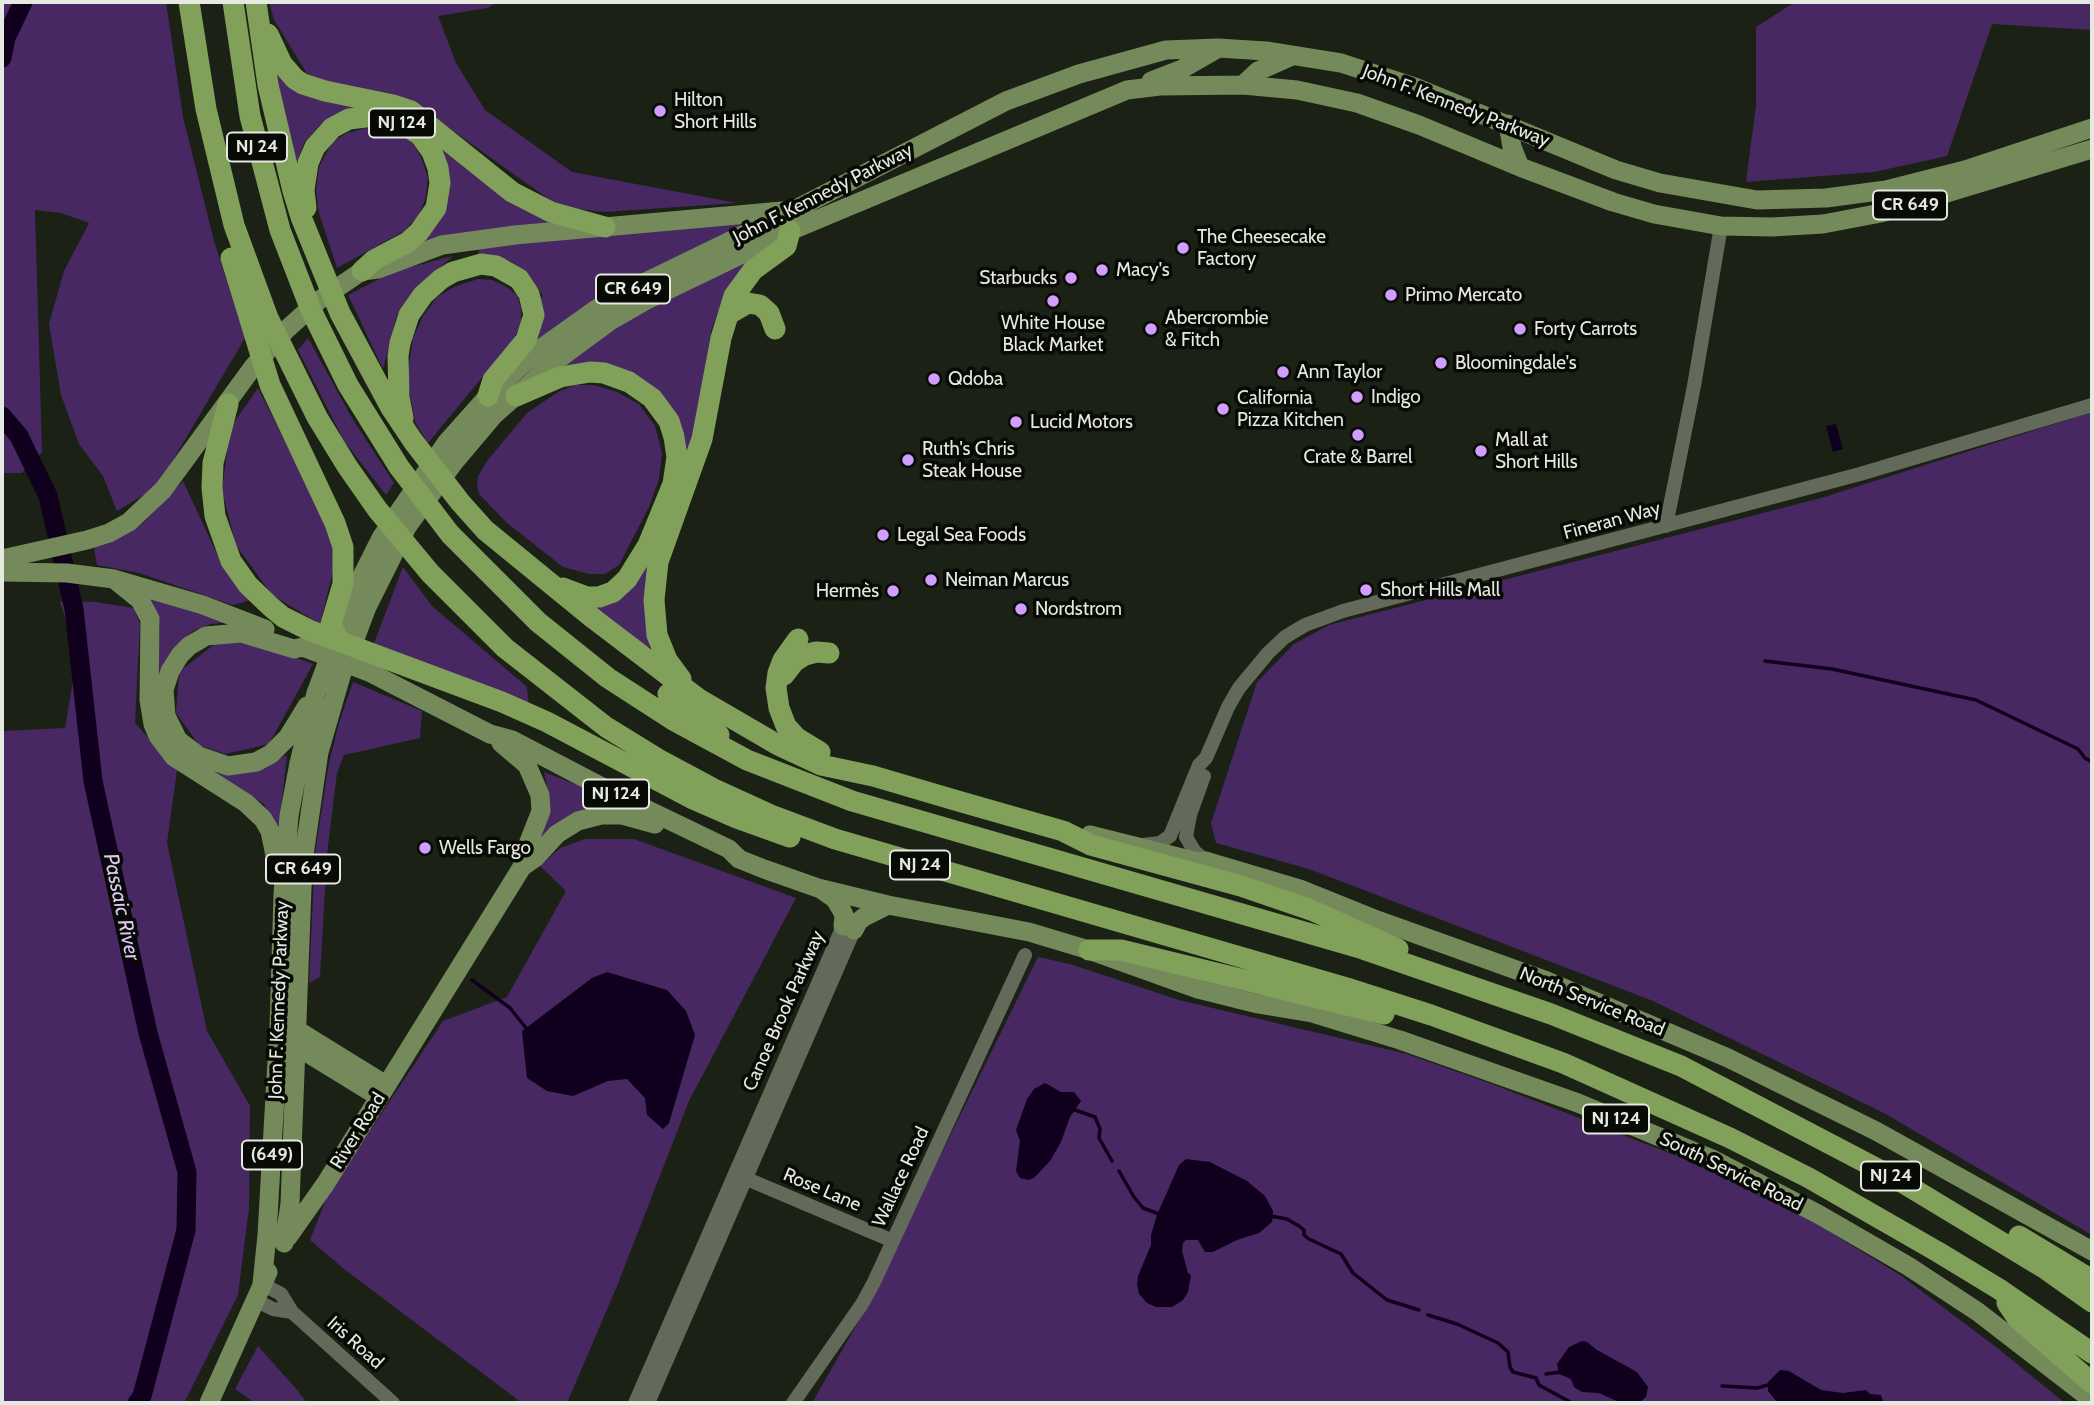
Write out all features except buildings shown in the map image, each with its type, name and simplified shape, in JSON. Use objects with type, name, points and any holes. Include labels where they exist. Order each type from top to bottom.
[{"type":"highway","name":"NJ 24","points":[[189,2],[206,110],[234,225],[229,249],[261,326],[290,365],[346,466],[377,509],[430,573],[514,656],[606,727],[713,789],[803,828],[881,854],[1347,988],[1563,1063],[1730,1138],[1837,1193],[1999,1289],[2092,1353]]},
{"type":"highway","name":"NJ 24","points":[[233,2],[248,103],[280,230],[321,333],[360,405],[399,467],[450,534],[538,622],[608,678],[673,720],[747,760],[852,802],[1313,933],[1551,1014],[1681,1066],[1824,1139],[1966,1220],[2092,1302]]},
{"type":"highway","points":[[256,2],[277,56],[295,79],[314,88],[393,104],[411,111],[521,198],[551,212],[606,227]]},
{"type":"highway","points":[[256,2],[268,85],[286,166],[301,217],[313,244]]},
{"type":"highway","name":"NJ 124","points":[[362,271],[374,260],[408,242],[419,232],[436,208],[440,183],[432,152],[420,135],[400,122],[374,116],[355,117],[332,128],[320,141],[308,163],[305,182],[306,207],[313,244],[340,313],[391,408],[460,502],[485,530],[698,699],[778,745],[821,765],[873,776],[1063,831]]},
{"type":"highway","points":[[698,699],[676,673],[663,652],[657,635],[654,600],[662,547],[702,439],[721,338],[734,296],[745,279],[761,263],[786,246],[790,231]]},
{"type":"highway","points":[[410,436],[399,397],[398,356],[400,342],[410,316],[423,295],[441,279],[453,272],[481,264],[496,266],[519,279],[530,295],[534,315],[526,340],[493,380],[488,396]]},
{"type":"highway","points":[[729,314],[748,303],[760,305],[769,313],[775,329]]},
{"type":"highway","points":[[261,326],[270,385],[335,523],[343,547],[343,584],[331,624],[337,636]]},
{"type":"highway","points":[[516,396],[560,377],[590,372],[616,377],[641,389],[659,406],[669,421],[676,445],[677,468],[673,484],[648,545],[620,586],[604,596],[587,597],[550,583]]},
{"type":"highway","points":[[228,404],[214,453],[212,476],[213,502],[219,533],[231,561],[258,596],[306,639],[373,664],[502,702],[547,722],[691,798],[760,827],[829,850],[984,883]]},
{"type":"highway","points":[[485,530],[496,548],[552,600],[747,760]]},
{"type":"highway","points":[[798,639],[783,660],[778,673],[776,694],[781,718],[797,738],[814,749],[873,776]]},
{"type":"highway","points":[[776,694],[785,673],[794,662],[816,652],[828,653]]},
{"type":"highway","points":[[1063,831],[1091,845],[1241,886],[1311,910],[1382,940],[1462,982]]},
{"type":"highway","points":[[1089,950],[1121,950],[1428,1026],[1475,1032]]},
{"type":"highway","points":[[1824,1139],[1984,1216],[2092,1280]]},
{"type":"highway","points":[[1999,1289],[2017,1318],[2092,1383]]},
{"type":"main road","points":[[1127,90],[1182,69],[1218,48]]},
{"type":"main road","name":"John F. Kennedy Parkway","points":[[284,1243],[290,1205],[291,1034],[283,894],[289,816],[316,694],[354,594],[381,538],[447,442],[488,396],[543,347],[595,310],[629,290],[796,209],[1006,101],[1079,74],[1167,50],[1218,48],[1265,51],[1342,63],[1387,77],[1508,124],[1616,170],[1660,183],[1757,200],[1826,198],[1886,190],[1965,170],[2092,128]]},
{"type":"main road","points":[[1243,85],[1258,71],[1293,55]]},
{"type":"main road","name":"John F. Kennedy Parkway","points":[[259,1292],[291,1034],[307,825],[319,752],[341,676],[367,607],[407,527],[473,438],[554,363],[610,321],[645,301],[790,231],[1127,90],[1160,86],[1243,85],[1297,90],[1357,103],[1419,125],[1572,188],[1654,214],[1721,226],[1772,228],[1823,224],[1881,213],[2092,149]]},
{"type":"main road","points":[[1461,107],[1472,130],[1475,148]]},
{"type":"main road","points":[[1508,124],[1512,147],[1520,167]]},
{"type":"main road","points":[[948,132],[974,141],[1003,143]]},
{"type":"main road","points":[[918,147],[937,154],[950,165]]},
{"type":"main road","points":[[1654,214],[1697,206],[1718,195]]},
{"type":"main road","points":[[1721,226],[1733,209],[1757,200]]},
{"type":"main road","points":[[362,271],[379,269],[412,254],[442,245],[796,209]]},
{"type":"main road","name":"NJ 124","points":[[2,559],[87,540],[109,533],[129,522],[163,489],[253,367],[286,330],[318,300],[362,271]]},
{"type":"main road","points":[[2,572],[105,578],[203,605],[295,640],[306,639]]},
{"type":"main road","points":[[105,578],[140,600],[150,619],[149,700],[158,736],[181,762],[246,803],[263,819],[273,843],[283,894]]},
{"type":"main road","points":[[306,639],[294,649],[241,633],[229,632],[197,640],[180,655],[170,671],[164,690],[166,716],[178,740],[191,752],[218,764],[238,766],[256,762],[279,748],[316,694]]},
{"type":"main road","name":"NJ 124","points":[[373,664],[490,734],[512,740],[729,849],[739,859],[818,888],[888,905],[1029,932],[1089,950]]},
{"type":"main road","name":"River Road","points":[[490,734],[527,765],[540,795],[541,811],[523,857],[522,867]]},
{"type":"main road","name":"River Road","points":[[209,1403],[284,1243],[326,1183],[522,867],[567,827],[601,815],[637,818],[726,857],[739,859]]},
{"type":"main road","name":"North Service Road","points":[[1063,831],[1137,845],[1144,850],[1198,862],[1206,861],[1300,889],[1377,920],[1547,981],[1728,1058],[1876,1131],[2092,1251]]},
{"type":"main road","points":[[818,888],[835,899],[848,928],[888,905]]},
{"type":"main road","name":"South Service Road","points":[[1089,950],[1198,989],[1258,1004],[1312,1013],[1399,1040],[1578,1103],[1712,1159],[1818,1214],[1908,1266],[1979,1312],[2092,1400]]},
{"type":"main road","points":[[354,1065],[376,1064],[393,1058],[419,1031]]},
{"type":"main road","points":[[291,1034],[354,1065],[382,1091]]},
{"type":"main road","points":[[291,1034],[382,1091]]},
{"type":"street","points":[[1666,526],[1694,386],[1721,226]]},
{"type":"street","name":"Fineran Way","points":[[1137,845],[1160,843],[1170,836],[1199,765],[1206,758],[1239,688],[1268,653],[1285,637],[1305,625],[1343,611],[1666,526],[1971,442],[2092,405]]},
{"type":"street","name":"Fineran Way","points":[[1206,758],[1207,769],[1190,816],[1186,837],[1195,852],[1206,861]]},
{"type":"street","name":"Canoe Brook Parkway","points":[[648,1403],[741,1176],[848,928]]},
{"type":"street","name":"Wallace Road","points":[[793,1403],[862,1304],[1025,955]]},
{"type":"street","name":"Canoe Brook Parkway","points":[[635,1403],[741,1176]]},
{"type":"street","name":"Rose Lane","points":[[741,1176],[893,1241]]},
{"type":"street","name":"Iris Road","points":[[259,1292],[274,1309],[292,1312],[393,1403]]},
{"type":"shaded area","points":[[2,2],[166,2],[183,117],[214,241],[245,338],[157,487],[117,511],[103,476],[79,444],[61,395],[49,324],[64,271],[89,223],[61,213],[35,210],[42,452],[22,473],[2,473]]},
{"type":"shaded area","points":[[269,2],[497,2],[488,8],[438,16],[456,63],[485,110],[572,172],[737,203],[605,212],[560,207],[414,103],[311,80],[274,20]]},
{"type":"shaded area","points":[[1795,2],[2092,2],[2092,30],[1992,24],[1947,156],[1874,172],[1746,182],[1756,105],[1756,27]]},
{"type":"shaded area","points":[[274,68],[363,105],[323,122],[304,143],[295,163]]},
{"type":"shaded area","points":[[366,128],[385,129],[409,137],[421,157],[428,178],[425,200],[419,215],[404,231],[337,268],[319,213],[316,191],[319,167],[332,142],[347,133]]},
{"type":"shaded area","points":[[437,144],[553,223],[420,244]]},
{"type":"shaded area","points":[[740,226],[532,347],[539,298],[543,296],[521,268],[512,262],[500,257],[478,254],[480,245]]},
{"type":"shaded area","points":[[766,251],[718,312],[711,331],[694,440],[687,463],[663,401],[565,367],[564,364],[627,321]]},
{"type":"shaded area","points":[[453,256],[420,285],[397,315],[383,369],[348,295],[395,271]]},
{"type":"shaded area","points":[[478,279],[492,280],[517,295],[521,308],[521,325],[513,340],[428,443],[415,422],[407,377],[413,338],[423,316],[437,297],[456,286]]},
{"type":"shaded area","points":[[308,338],[352,418],[394,483],[386,495],[344,441],[298,350]]},
{"type":"shaded area","points":[[575,385],[594,385],[617,392],[639,404],[655,426],[662,453],[659,479],[649,507],[619,565],[605,574],[589,574],[563,567],[507,523],[479,494],[477,485],[478,476],[487,461],[527,413],[558,392]]},
{"type":"shaded area","points":[[258,388],[327,525],[337,555],[320,624],[272,595],[236,545],[222,491],[230,428]]},
{"type":"shaded area","points":[[2092,412],[2092,1235],[1884,1113],[1653,1001],[1309,869],[1216,843],[1211,823],[1257,682],[1294,644],[1329,625],[1821,498]]},
{"type":"shaded area","points":[[1836,424],[1843,449],[1833,452],[1826,426]]},
{"type":"shaded area","points":[[183,481],[217,554],[250,600],[233,605],[139,573],[97,565],[94,547],[142,524]]},
{"type":"shaded area","points":[[649,560],[648,638],[650,651],[581,602]]},
{"type":"shaded area","points":[[403,567],[432,606],[527,687],[529,707],[374,643]]},
{"type":"shaded area","points":[[149,597],[233,622],[211,624],[193,631],[172,649],[162,667],[155,690],[160,627]]},
{"type":"shaded area","points":[[60,601],[95,602],[134,608],[140,624],[135,723],[177,770],[167,843],[207,1031],[250,1106],[249,1208],[238,1295],[184,1403],[2,1403],[2,731],[65,728],[77,657]]},
{"type":"shaded area","points":[[221,639],[269,648],[313,664],[269,744],[225,754],[199,745],[176,713],[179,672]]},
{"type":"shaded area","points":[[353,682],[422,711],[420,738],[344,755],[337,773],[327,854],[320,977],[309,983],[315,852],[329,763]]},
{"type":"shaded area","points":[[287,755],[278,834],[264,804],[211,771],[251,771]]},
{"type":"shaded area","points":[[544,772],[642,813],[541,839],[548,792]]},
{"type":"shaded area","points":[[585,839],[634,839],[796,898],[689,1101],[617,1286],[567,1403],[522,1403],[344,1269],[310,1240],[328,1194],[443,1021],[507,997],[566,891],[540,866],[560,848]]},
{"type":"shaded area","points":[[1038,957],[1070,964],[1179,1000],[1407,1054],[1692,1162],[1812,1221],[1900,1275],[2065,1403],[812,1403],[861,1317]]},
{"type":"shaded area","points":[[607,972],[667,990],[686,1011],[695,1035],[669,1123],[663,1129],[647,1115],[645,1098],[627,1079],[608,1081],[573,1096],[547,1091],[527,1078],[522,1031],[592,978]]},
{"type":"shaded area","points":[[1045,1083],[1061,1092],[1074,1092],[1081,1101],[1070,1117],[1061,1142],[1050,1161],[1034,1178],[1028,1180],[1020,1178],[1016,1171],[1020,1141],[1016,1130],[1027,1099],[1034,1089]]},
{"type":"shaded area","points":[[1186,1159],[1210,1162],[1247,1181],[1265,1196],[1273,1211],[1272,1222],[1259,1233],[1213,1252],[1205,1252],[1198,1240],[1186,1240],[1182,1251],[1188,1273],[1191,1275],[1188,1292],[1183,1300],[1172,1307],[1156,1307],[1147,1303],[1139,1294],[1138,1276],[1151,1245],[1157,1215],[1179,1165]]},
{"type":"shaded area","points":[[1582,1341],[1637,1372],[1648,1387],[1646,1397],[1639,1403],[1621,1403],[1599,1393],[1582,1392],[1574,1387],[1571,1379],[1559,1374],[1557,1364],[1569,1347]]},
{"type":"shaded area","points":[[258,1346],[307,1403],[255,1403],[235,1389]]},
{"type":"shaded area","points":[[1780,1370],[1789,1371],[1821,1390],[1843,1393],[1866,1390],[1870,1394],[1881,1395],[1883,1401],[1776,1401],[1768,1391],[1768,1382]]},
{"type":"waterway","name":"Passaic River","points":[[2,58],[6,38],[23,2]]},
{"type":"waterway","name":"Passaic River","points":[[2,416],[19,436],[48,496],[74,609],[93,781],[148,1033],[187,1172],[186,1230],[142,1396],[137,1403]]},
{"type":"waterway","points":[[1765,661],[1832,669],[1976,700],[2078,749],[2092,762]]},
{"type":"waterway","points":[[472,980],[510,1008],[526,1028]]},
{"type":"waterway","points":[[1071,1111],[1095,1117],[1100,1129],[1099,1138],[1112,1161]]},
{"type":"waterway","points":[[1119,1171],[1143,1208],[1162,1215]]},
{"type":"waterway","points":[[1271,1216],[1287,1219],[1304,1230],[1304,1235],[1309,1239],[1341,1254],[1353,1273],[1387,1300],[1419,1310]]},
{"type":"waterway","points":[[1428,1315],[1457,1324],[1498,1343],[1508,1352],[1513,1372],[1536,1378],[1539,1385],[1572,1403]]},
{"type":"waterway","points":[[1546,1374],[1561,1372]]},
{"type":"waterway","points":[[1722,1386],[1757,1388],[1768,1385]]},
{"type":"place","name":"Hilton Short Hills","points":[[660,111]]},
{"type":"place","name":"The Cheesecake Factory","points":[[1183,248]]},
{"type":"place","name":"Macy's","points":[[1102,270]]},
{"type":"place","name":"Starbucks","points":[[1071,278]]},
{"type":"place","name":"Primo Mercato","points":[[1391,295]]},
{"type":"place","name":"White House Black Market","points":[[1053,301]]},
{"type":"place","name":"Abercrombie & Fitch","points":[[1151,329]]},
{"type":"place","name":"Forty Carrots","points":[[1520,329]]},
{"type":"place","name":"Bloomingdale's","points":[[1441,363]]},
{"type":"place","name":"Ann Taylor","points":[[1283,372]]},
{"type":"place","name":"Qdoba","points":[[934,379]]},
{"type":"place","name":"Indigo","points":[[1357,397]]},
{"type":"place","name":"California Pizza Kitchen","points":[[1223,409]]},
{"type":"place","name":"Lucid Motors","points":[[1016,422]]},
{"type":"place","name":"Crate & Barrel","points":[[1358,435]]},
{"type":"place","name":"Mall at Short Hills","points":[[1481,451]]},
{"type":"place","name":"Ruth's Chris Steak House","points":[[908,460]]},
{"type":"place","name":"Legal Sea Foods","points":[[883,535]]},
{"type":"place","name":"Neiman Marcus","points":[[931,580]]},
{"type":"place","name":"Short Hills Mall","points":[[1366,590]]},
{"type":"place","name":"Hermès","points":[[893,591]]},
{"type":"place","name":"Nordstrom","points":[[1021,609]]},
{"type":"place","name":"Wells Fargo","points":[[425,848]]}]
